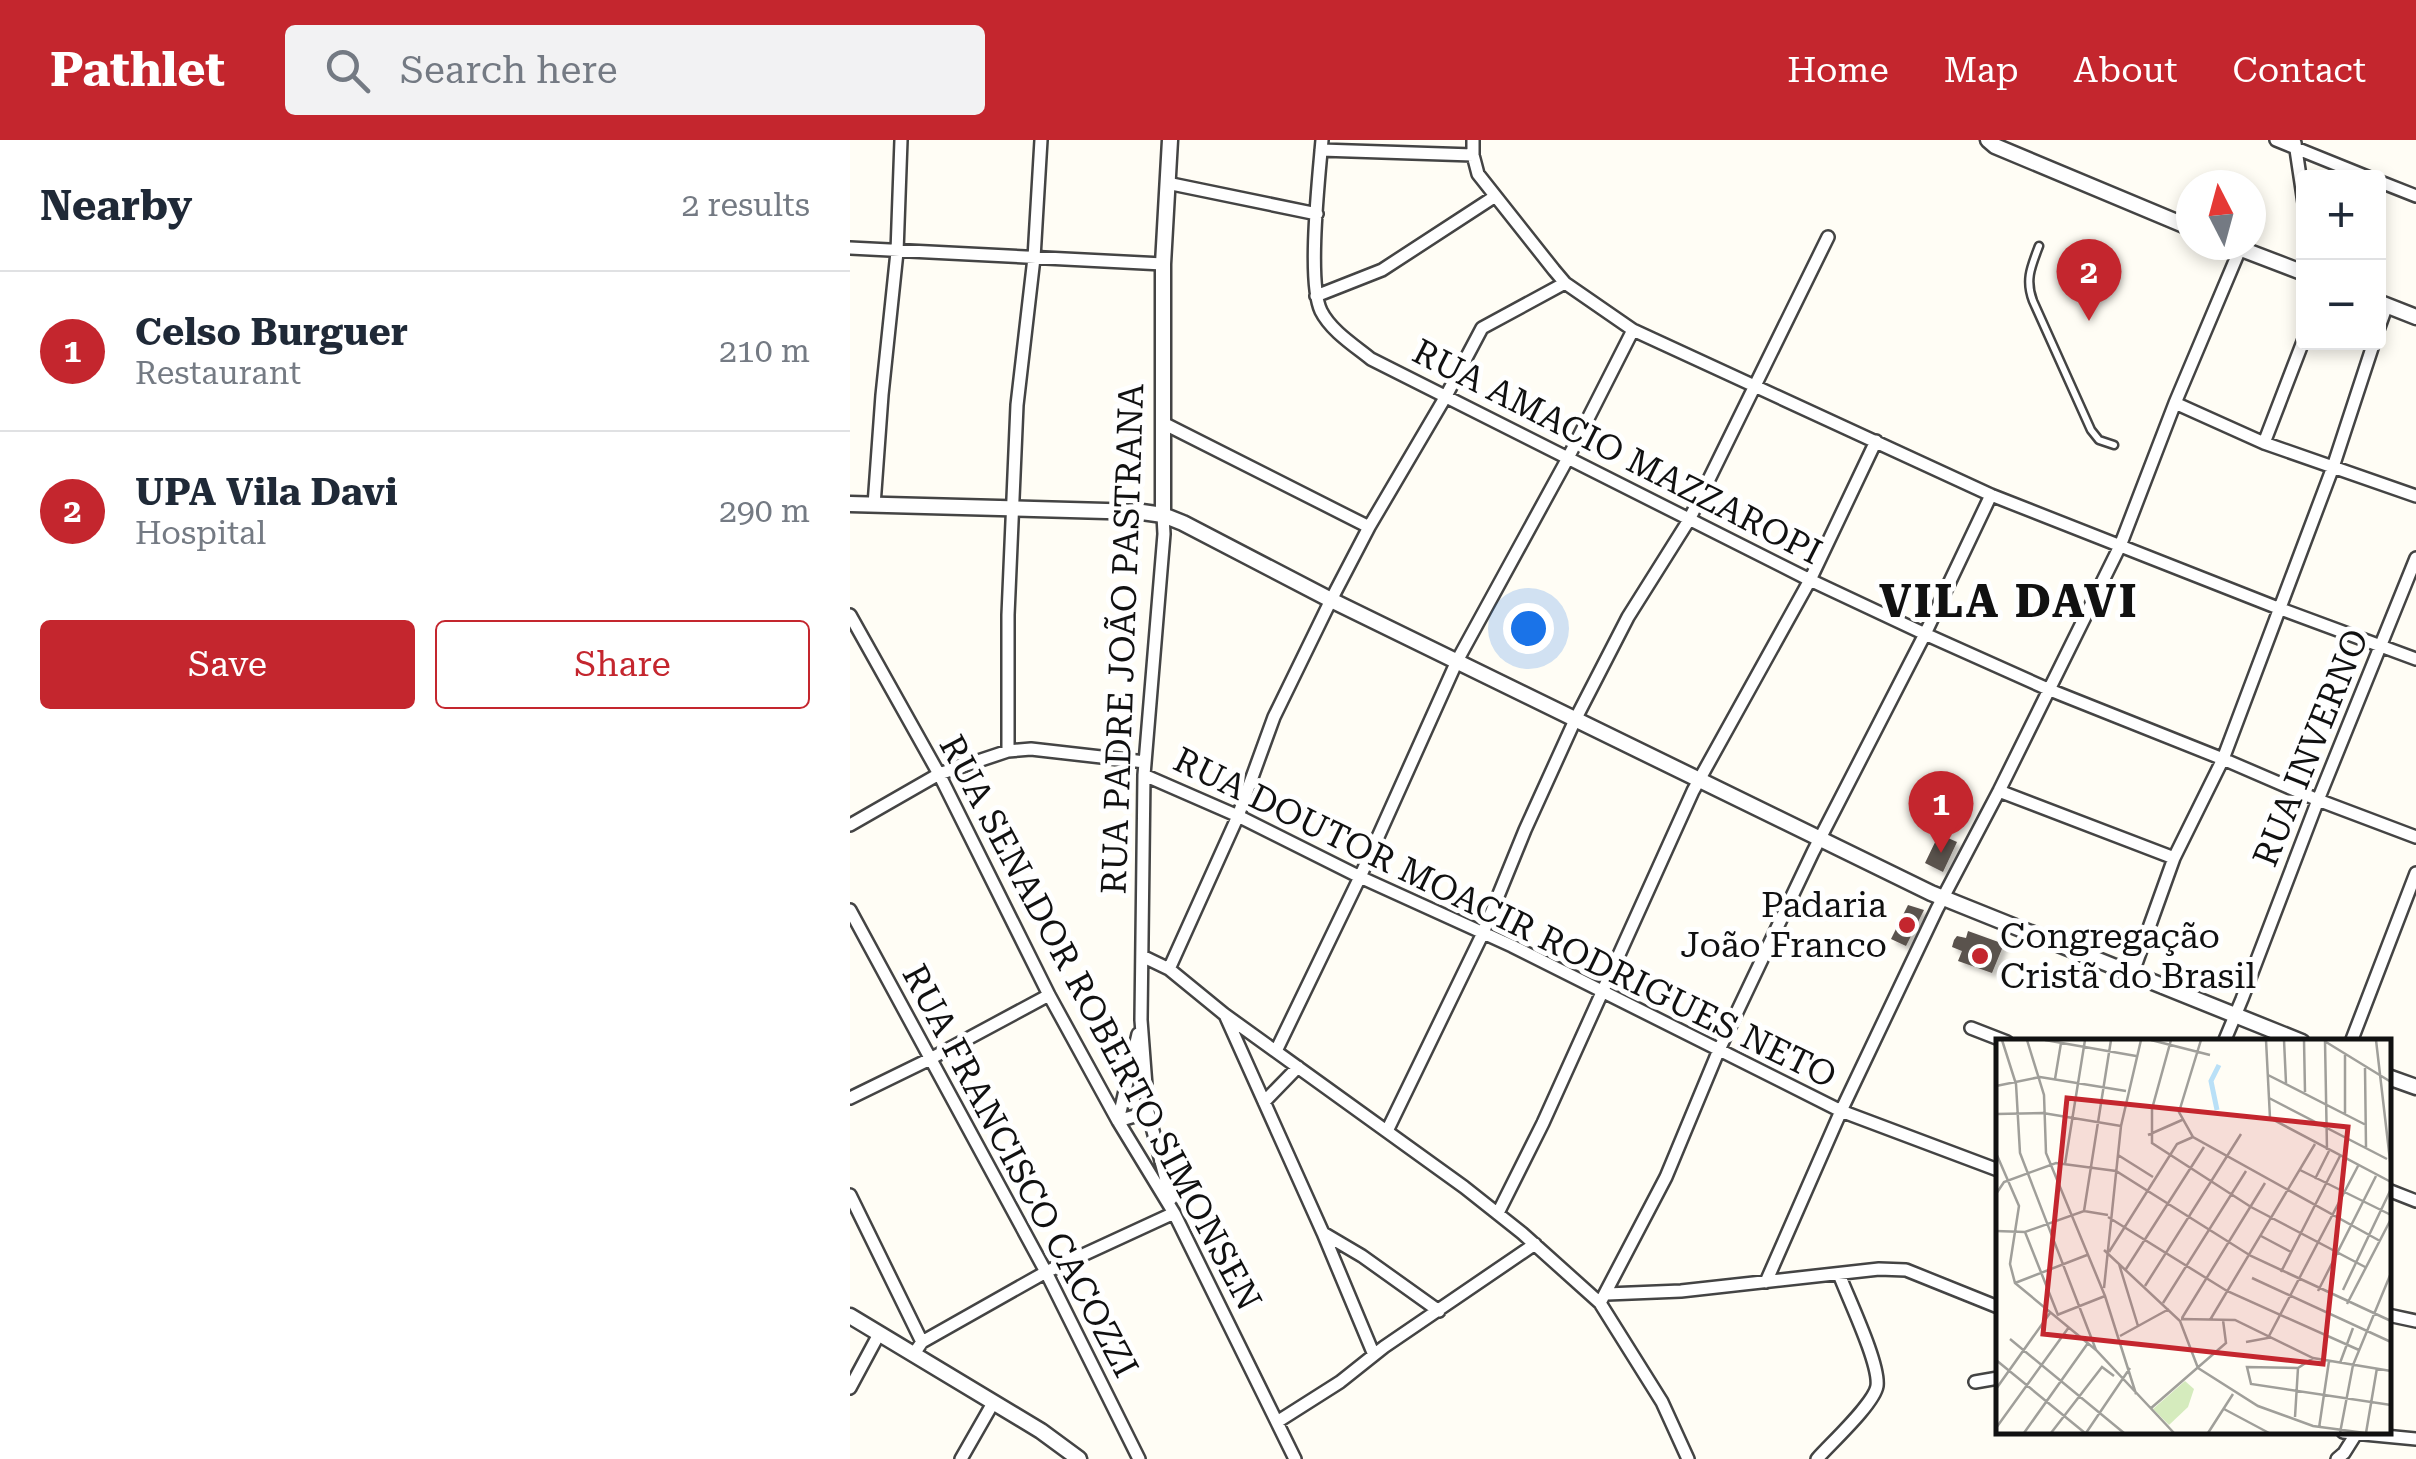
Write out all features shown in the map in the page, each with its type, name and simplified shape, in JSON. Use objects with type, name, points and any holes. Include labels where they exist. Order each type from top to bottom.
[{"type":"street","points":[[874,505],[897,252],[901,140]]},
{"type":"street","points":[[850,825],[939,774],[1008,751],[1012,510],[1041,140]]},
{"type":"street","name":"RUA PADRE JOÃO PASTRANA","points":[[1170,140],[1163,264],[1164,534],[1145,769],[1141,1020],[1148,1112],[1174,1213]]},
{"type":"street","points":[[1473,140],[1478,174],[1565,283],[1633,330],[1991,495],[2416,658]]},
{"type":"street","points":[[1988,140],[2176,222]]},
{"type":"street","points":[[2276,140],[2295,144],[2352,170]]},
{"type":"street","points":[[2295,144],[2299,170]]},
{"type":"street","points":[[1473,156],[1321,145],[1316,296],[1382,270],[1494,197]]},
{"type":"street","points":[[1167,182],[1317,214]]},
{"type":"street","points":[[2386,184],[2416,196]]},
{"type":"street","points":[[1386,1132],[1483,933],[1575,720],[1628,617],[1689,520],[1828,237]]},
{"type":"street","points":[[850,248],[1163,264]]},
{"type":"street","points":[[2266,258],[2296,270]]},
{"type":"street","points":[[1766,1282],[1841,1112],[1943,898],[2120,546],[2231,260]]},
{"type":"street","points":[[1170,968],[1238,816],[1274,717],[1330,600],[1482,328],[1565,283]]},
{"type":"street","name":"RUA AMACIO MAZZAROPI","points":[[1316,296],[1322,314],[1372,360],[1810,580],[2050,690],[2416,837]]},
{"type":"street","points":[[2386,305],[2416,317]]},
{"type":"street","points":[[1276,1051],[1457,661],[1633,330]]},
{"type":"street","points":[[2264,443],[2300,350]]},
{"type":"street","points":[[2132,975],[2174,858],[2223,759],[2333,467],[2371,350]]},
{"type":"street","points":[[2175,403],[2264,443],[2416,496]]},
{"type":"street","points":[[1163,424],[1369,528]]},
{"type":"street","points":[[1498,1214],[1551,1107],[1693,791],[1810,580],[1876,441]]},
{"type":"street","points":[[1604,1298],[1666,1176],[1718,1052],[1820,840],[1991,495]]},
{"type":"street","points":[[850,504],[1163,515],[1943,898],[2295,1039]]},
{"type":"street","name":"RUA INVERNO","points":[[2225,1039],[2416,558]]},
{"type":"street","name":"RUA SENADOR ROBERTO SIMONSEN","points":[[850,615],[939,774],[1049,995],[1174,1213],[1295,1459]]},
{"type":"street","name":"RUA DOUTOR MOACIR RODRIGUES NETO","points":[[1008,751],[1031,750],[1145,769],[1841,1112],[1996,1169]]},
{"type":"street","points":[[1998,791],[2174,858]]},
{"type":"street","points":[[2353,1039],[2416,873]]},
{"type":"street","name":"RUA FRANCISCO CACOZZI","points":[[850,910],[1046,1272],[1139,1459]]},
{"type":"street","points":[[1142,956],[1170,968],[1224,1014],[1498,1214],[1604,1298],[1662,1402],[1688,1459]]},
{"type":"street","points":[[850,1098],[1049,995]]},
{"type":"street","points":[[1224,1014],[1374,1356]]},
{"type":"street","name":"RUA PADRE JOÃO PASTRANA","points":[[1118,1121],[1141,1020]]},
{"type":"street","points":[[1972,1028],[1999,1039]]},
{"type":"street","points":[[1264,1102],[1298,1067]]},
{"type":"street","points":[[2391,1079],[2416,1087]]},
{"type":"street","points":[[1118,1121],[1148,1112]]},
{"type":"street","points":[[2391,1191],[2416,1201]]},
{"type":"street","points":[[850,1195],[922,1342]]},
{"type":"street","points":[[912,1355],[922,1342],[1046,1272],[1174,1213]]},
{"type":"street","points":[[1323,1233],[1439,1311]]},
{"type":"street","points":[[1278,1422],[1535,1244]]},
{"type":"street","points":[[1604,1298],[1879,1268],[1906,1270],[1996,1306]]},
{"type":"street","points":[[1817,1459],[1870,1401],[1877,1387],[1875,1368],[1839,1274]]},
{"type":"street","points":[[850,1316],[1080,1459]]},
{"type":"street","points":[[2391,1316],[2416,1320]]},
{"type":"street","points":[[850,1388],[879,1334]]},
{"type":"street","points":[[1976,1382],[1996,1378]]},
{"type":"street","points":[[961,1459],[993,1403]]},
{"type":"street","points":[[2336,1459],[2344,1453],[2350,1434]]},
{"type":"street","points":[[2361,1434],[2416,1439]]},
{"type":"lane","points":[[2038,246],[2028,276],[2032,302],[2091,430],[2099,440],[2114,444]]},
{"type":"building","points":[[1939,834],[1957,842],[1943,872],[1925,863]]},
{"type":"building","name":"Padaria João Franco","points":[[1908,905],[1924,910],[1906,946],[1891,939]]},
{"type":"building","name":"Congregação Cristã do Brasil","points":[[1968,931],[2004,944],[1992,973],[1958,961],[1962,951],[1952,947],[1954,940],[1957,936],[1966,938]]},
{"type":"place","name":"UPA Vila Davi","points":[[2089,321]]},
{"type":"place","name":"Celso Burguer","points":[[1941,853]]},
{"type":"place","name":"Padaria João Franco","points":[[1907,925]]},
{"type":"place","name":"Congregação Cristã do Brasil","points":[[1980,956]]},
{"type":"district","name":"VILA DAVI","points":[[2009,601]]}]
